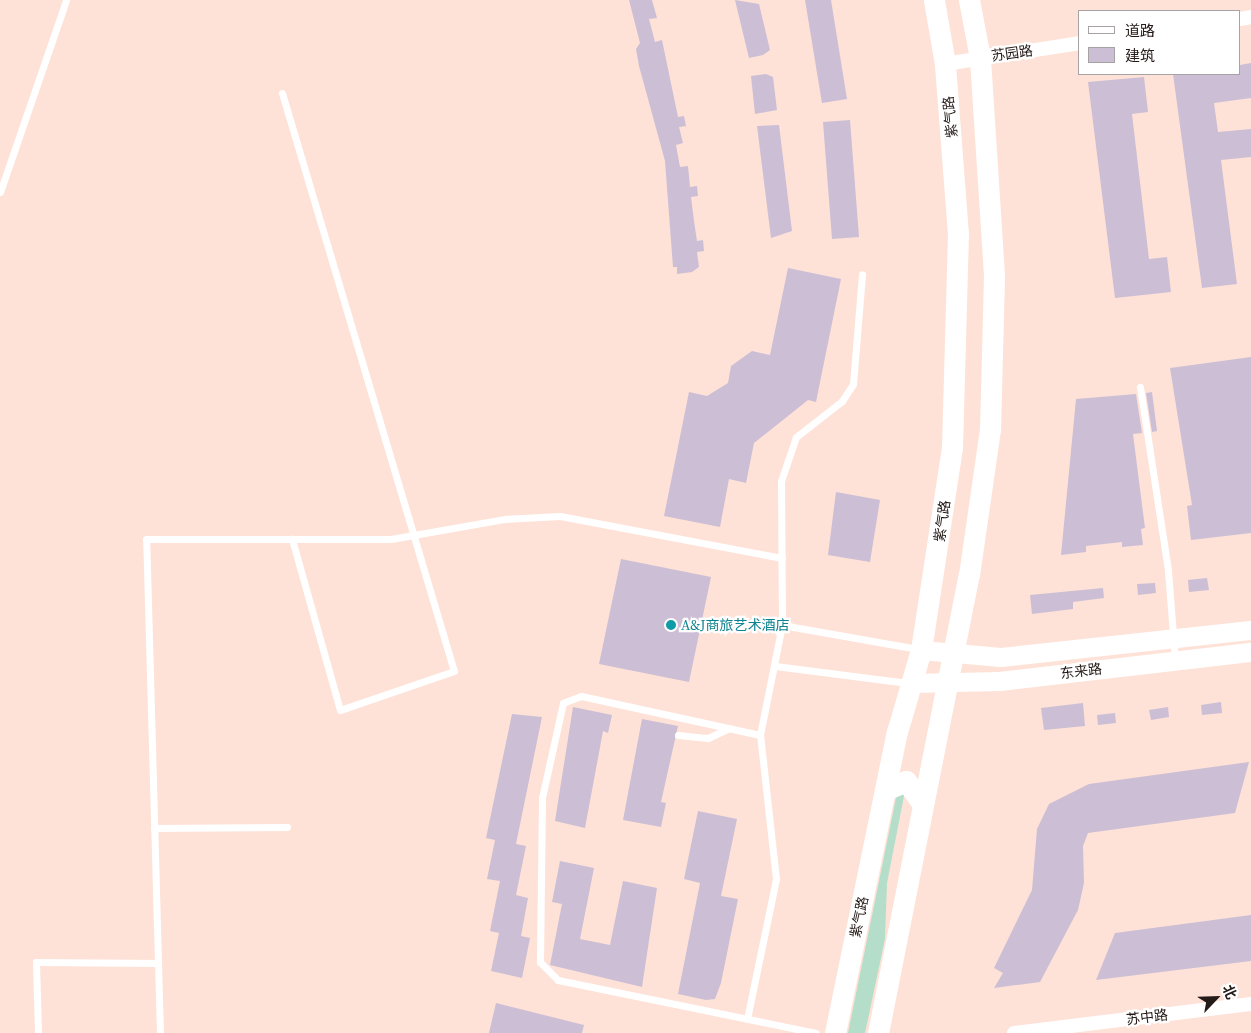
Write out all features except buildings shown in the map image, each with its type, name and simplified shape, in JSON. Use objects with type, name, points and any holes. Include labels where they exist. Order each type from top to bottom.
[{"type":"main road","name":"紫气路","points":[[835,1033],[885,790],[921,650],[942,525],[952,448],[958,234],[945,64],[934,0]]},
{"type":"main road","points":[[878,1033],[922,803],[954,654],[990,430],[994,348],[994,275],[980,58],[969,0]]},
{"type":"main road","points":[[942,525],[958,539],[975,530]]},
{"type":"main road","points":[[885,790],[906,780],[922,803]]},
{"type":"street","name":"苏园路","points":[[945,64],[1078,43]]},
{"type":"street","name":"东来路","points":[[921,650],[1001,657],[1251,630]]},
{"type":"street","name":"东来路","points":[[911,683],[999,681],[1251,652]]},
{"type":"street","name":"苏中路","points":[[1014,1033],[1251,1004]]},
{"type":"lane","points":[[0,192],[66,0]]},
{"type":"lane","points":[[282,93],[454,671],[340,710],[292,539]]},
{"type":"lane","points":[[747,1019],[776,879],[760,734],[782,625],[781,480],[788,453],[796,437],[842,401],[853,384],[862,274]]},
{"type":"lane","points":[[1140,387],[1168,571],[1175,660]]},
{"type":"lane","points":[[160,1033],[146,539],[292,539],[414,535],[505,519],[560,516],[782,558]]},
{"type":"lane","points":[[782,625],[921,650]]},
{"type":"lane","points":[[775,666],[911,683]]},
{"type":"lane","points":[[760,734],[582,696],[563,703],[542,798],[544,925],[539,954],[544,970],[558,980],[816,1033]]},
{"type":"lane","points":[[678,735],[708,738],[729,728]]},
{"type":"lane","points":[[154,828],[287,827]]},
{"type":"lane","points":[[38,1033],[36,962],[158,963]]},
{"type":"green space","points":[[898,788],[905,791],[887,883],[885,939],[865,1033],[848,1033]]},
{"type":"place","name":"A&J商旅艺术酒店","points":[[671,625]]}]
